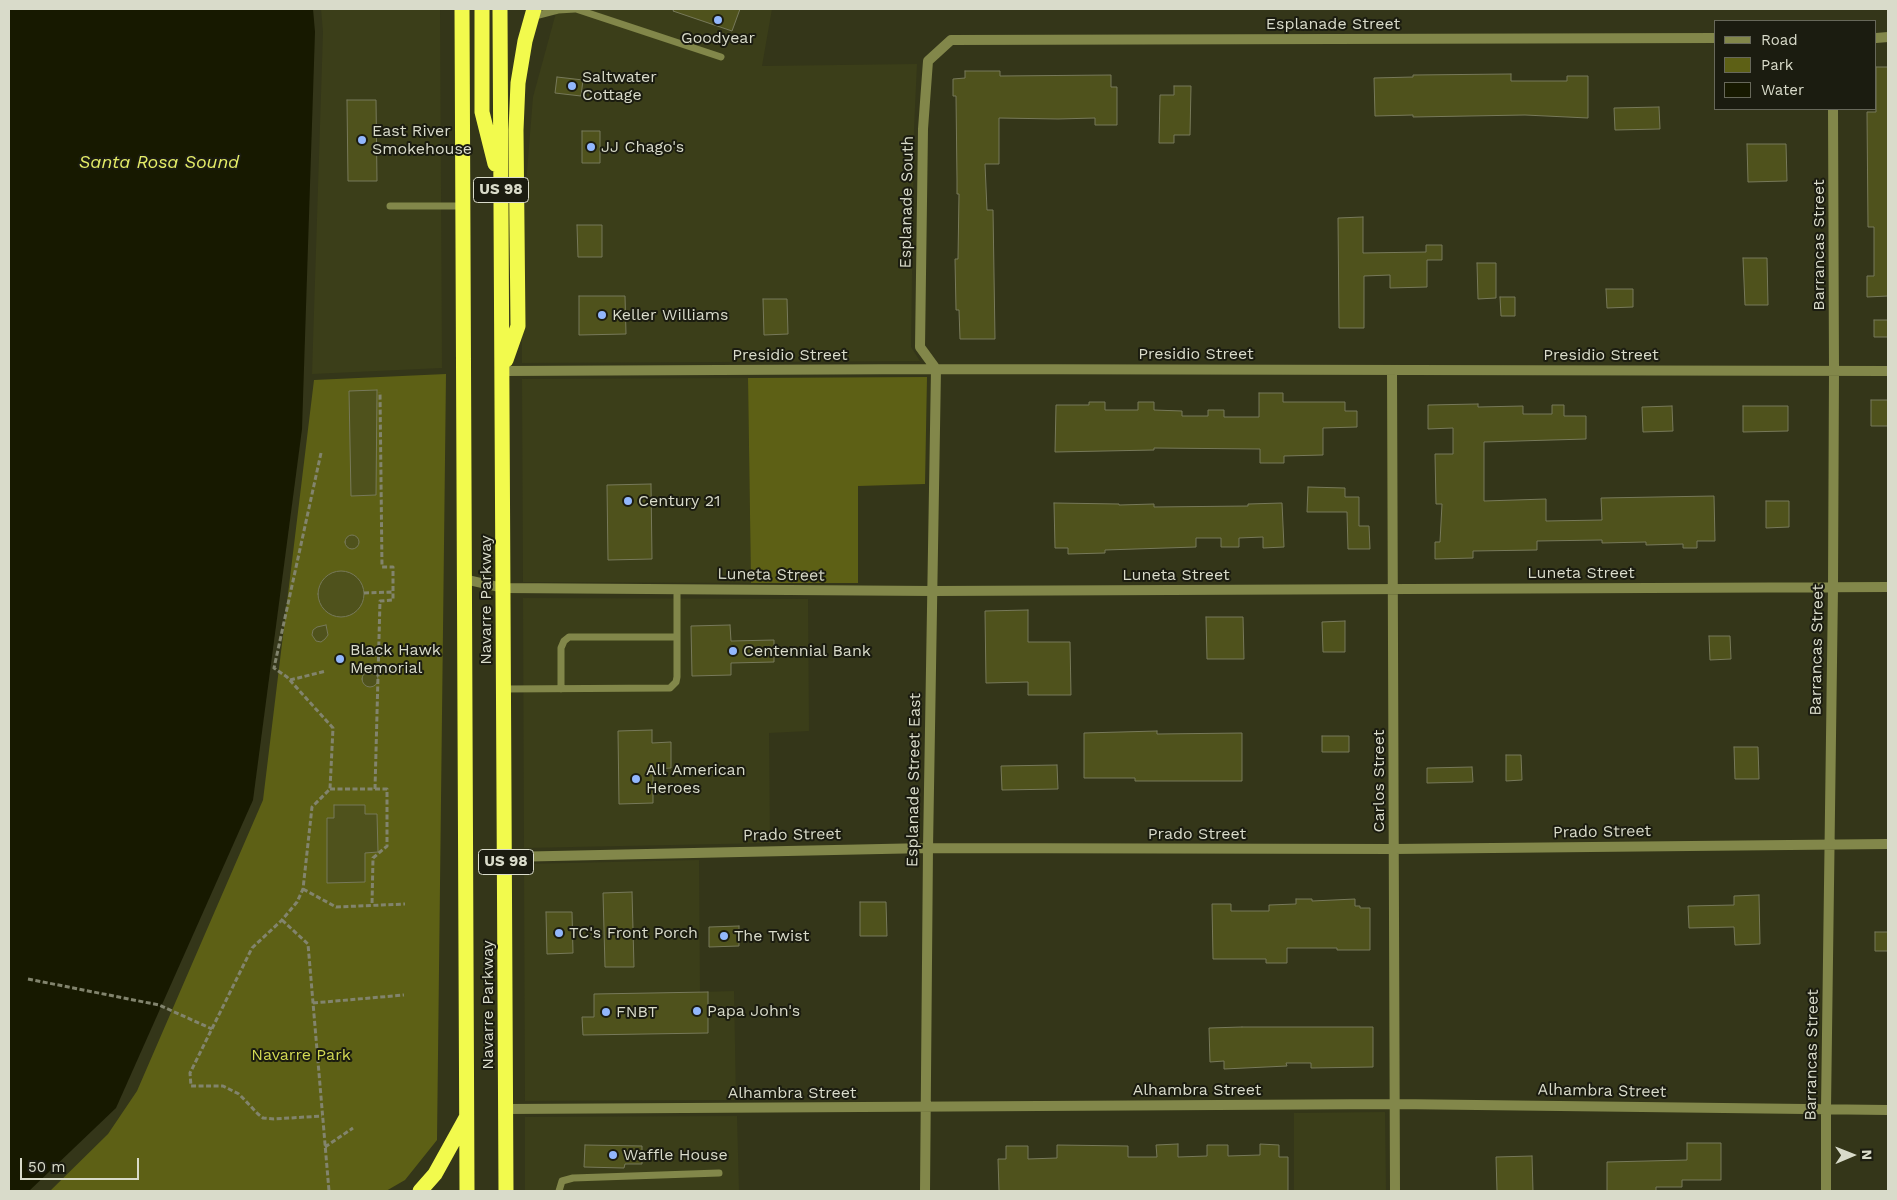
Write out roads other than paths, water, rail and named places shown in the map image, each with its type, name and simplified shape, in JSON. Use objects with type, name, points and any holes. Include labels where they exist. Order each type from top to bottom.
[{"type":"highway","name":"Navarre Parkway","points":[[462,9],[467,1191]]},
{"type":"highway","points":[[482,9],[482,112],[501,187]]},
{"type":"highway","name":"Navarre Parkway","points":[[500,9],[506,857],[506,1191]]},
{"type":"highway","points":[[503,371],[518,326],[517,102],[522,56],[532,13]]},
{"type":"highway","points":[[420,1191],[435,1174],[467,1117]]},
{"type":"street","name":"Esplanade Street","points":[[951,40],[1714,38]]},
{"type":"street","name":"Esplanade South","points":[[936,369],[920,347],[923,129],[928,61],[951,40]]},
{"type":"street","name":"Barrancas Street","points":[[1826,1191],[1833,588],[1833,110]]},
{"type":"street","name":"Presidio Street","points":[[503,371],[936,369],[1888,371]]},
{"type":"street","name":"Esplanade Street East","points":[[925,1191],[928,848],[936,369]]},
{"type":"street","name":"Carlos Street","points":[[1392,370],[1395,1191]]},
{"type":"street","name":"Luneta Street","points":[[464,579],[503,588],[932,592],[1888,587]]},
{"type":"street","name":"Prado Street","points":[[506,857],[928,848],[1394,849],[1888,844]]},
{"type":"street","name":"Alhambra Street","points":[[506,1109],[1395,1104],[1888,1110]]},
{"type":"lane","points":[[532,13],[576,9],[721,58]]},
{"type":"lane","points":[[390,206],[463,206]]},
{"type":"lane","points":[[504,690],[670,688],[676,682],[677,677],[677,589]]},
{"type":"lane","points":[[561,689],[561,648],[564,641],[569,637],[677,636]]},
{"type":"lane","points":[[559,1191],[562,1182],[573,1178],[719,1174]]},
{"type":"water","name":"Santa Rosa Sound","points":[[9,9],[313,9],[315,32],[302,429],[253,800],[116,1108],[29,1191],[9,1191]]},
{"type":"place","name":"Goodyear","points":[[718,20]]},
{"type":"place","name":"Saltwater Cottage","points":[[572,86]]},
{"type":"place","name":"East River Smokehouse","points":[[362,140]]},
{"type":"place","name":"JJ Chago's","points":[[591,147]]},
{"type":"place","name":"Keller Williams","points":[[602,315]]},
{"type":"place","name":"Century 21","points":[[628,501]]},
{"type":"place","name":"Centennial Bank","points":[[733,651]]},
{"type":"place","name":"Black Hawk Memorial","points":[[340,659]]},
{"type":"place","name":"All American Heroes","points":[[636,779]]},
{"type":"place","name":"TC's Front Porch","points":[[559,933]]},
{"type":"place","name":"The Twist","points":[[724,936]]},
{"type":"place","name":"Papa John's","points":[[697,1011]]},
{"type":"place","name":"FNBT","points":[[606,1012]]},
{"type":"place","name":"Waffle House","points":[[613,1155]]},
{"type":"park label","name":"Navarre Park","points":[[301,1055]]}]
